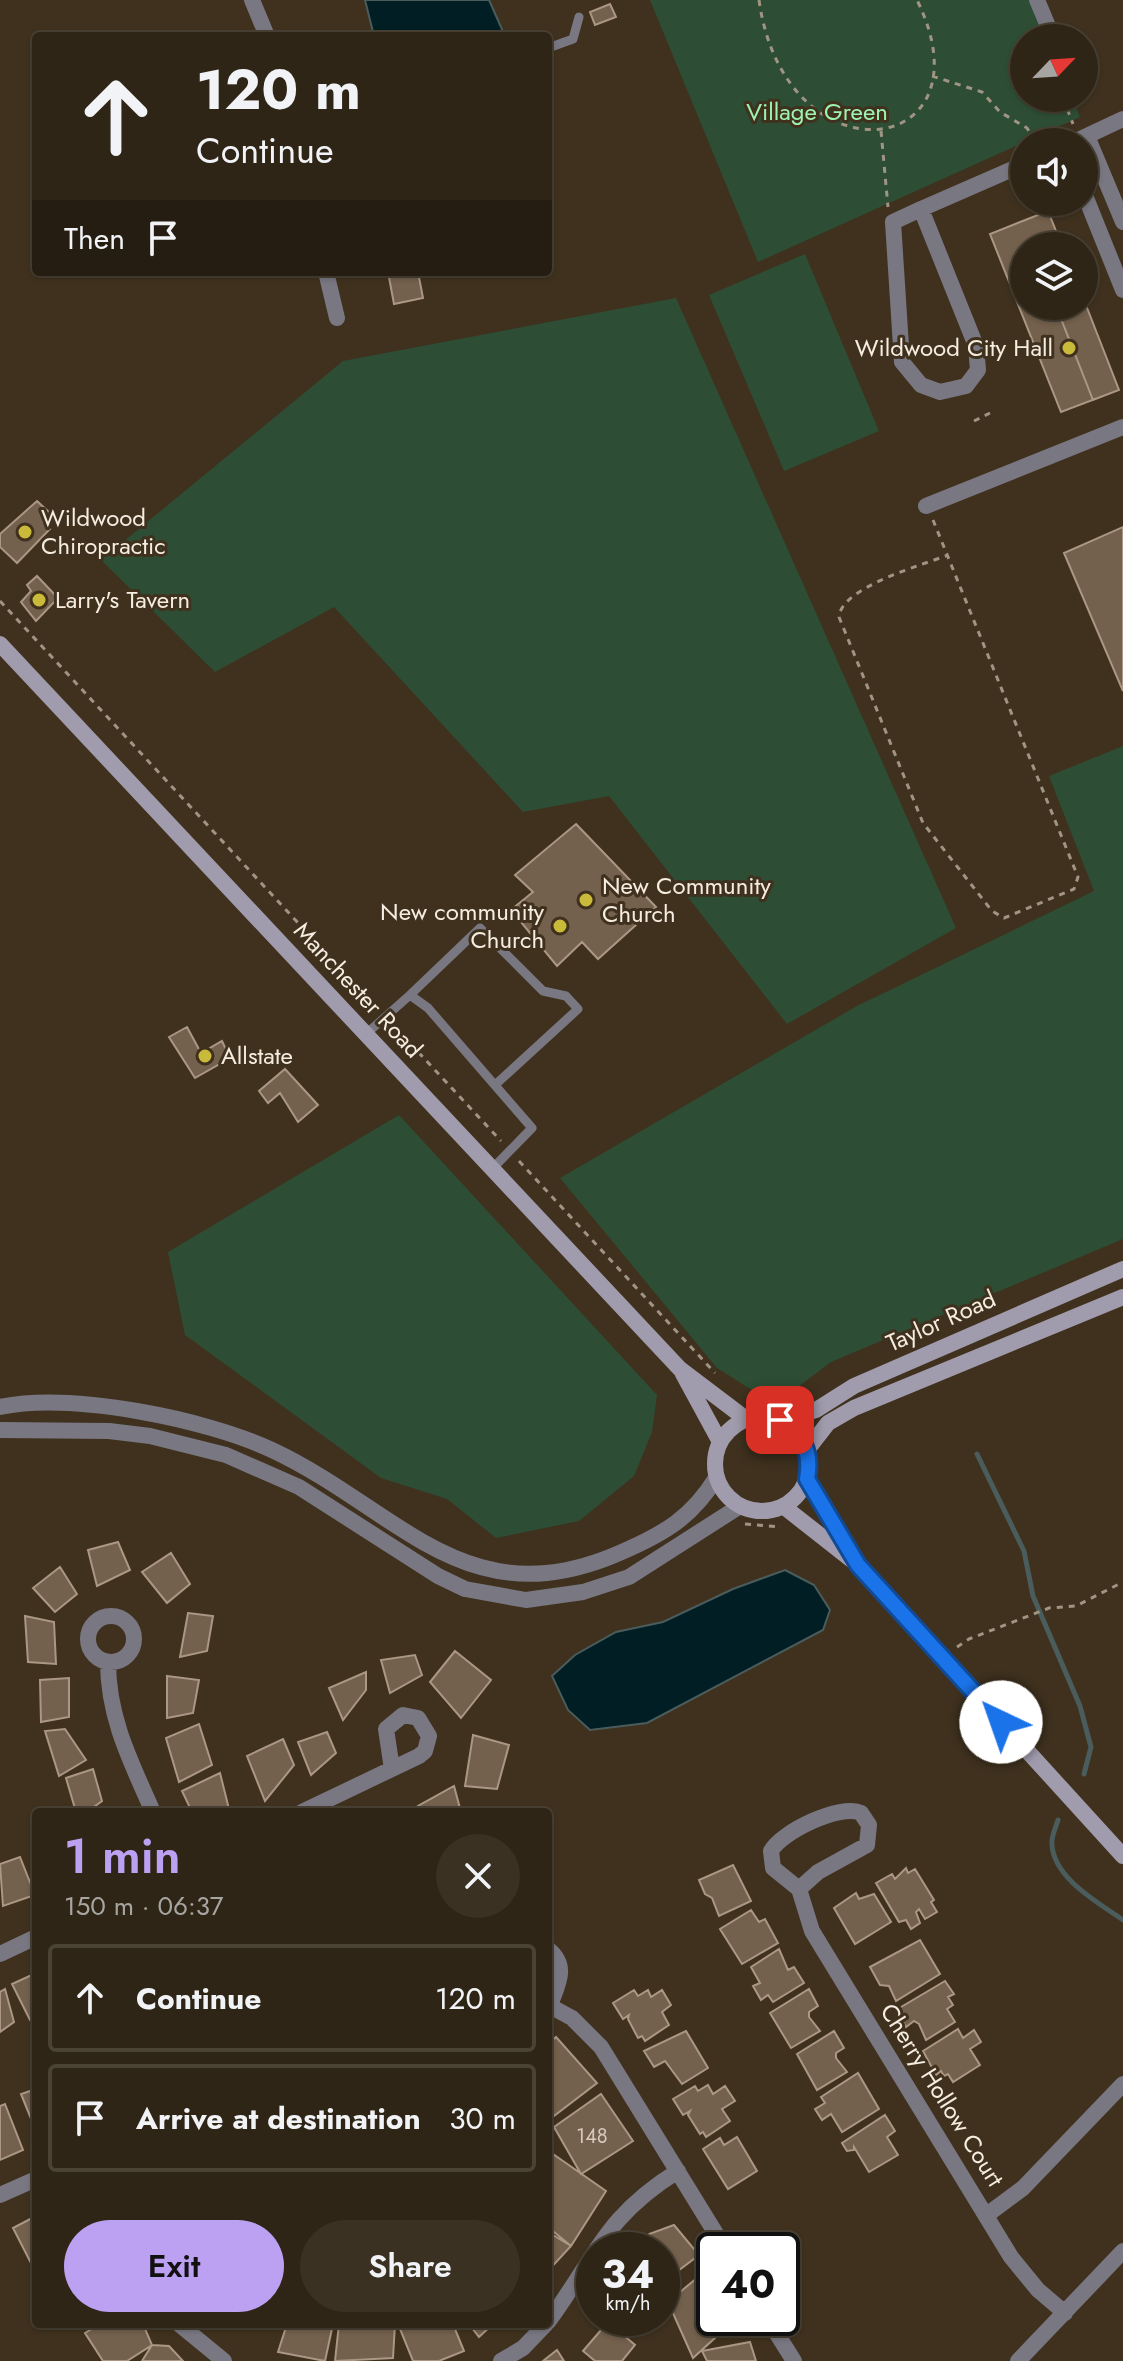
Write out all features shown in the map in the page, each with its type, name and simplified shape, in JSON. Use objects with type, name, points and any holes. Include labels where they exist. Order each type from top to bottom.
[{"type":"street","points":[[252,0],[265,32]]},
{"type":"street","points":[[1037,0],[1047,24]]},
{"type":"street","points":[[1098,131],[1123,119]]},
{"type":"street","points":[[921,209],[976,346],[978,370],[966,386],[940,392],[921,385],[902,362],[893,222],[921,209],[1010,170]]},
{"type":"street","points":[[1098,174],[1123,222]]},
{"type":"street","points":[[1093,216],[1123,290]]},
{"type":"street","points":[[327,276],[337,318]]},
{"type":"street","points":[[926,506],[1123,427]]},
{"type":"street","name":"Manchester Road","points":[[0,644],[680,1369],[746,1419]]},
{"type":"street","name":"Taylor Road","points":[[779,1412],[816,1410],[854,1386],[1122,1273]]},
{"type":"street","name":"Taylor Road","points":[[807,1450],[828,1423],[854,1408],[1123,1297]]},
{"type":"street","name":"Manchester Road","points":[[680,1369],[720,1442]]},
{"type":"street","points":[[0,1407],[38,1402],[109,1409],[189,1421],[229,1434],[271,1449],[319,1476],[423,1545],[472,1567],[497,1572],[546,1573],[586,1566],[641,1543],[673,1526],[699,1506],[716,1478]]},
{"type":"street","points":[[0,1430],[109,1431],[150,1436],[226,1455],[311,1494],[413,1562],[465,1589],[526,1600],[561,1596],[629,1577],[740,1515],[769,1511],[799,1497],[807,1479],[807,1450],[797,1432],[779,1412],[746,1419],[732,1426],[720,1442],[715,1464],[716,1478],[740,1515]]},
{"type":"street","points":[[807,1479],[858,1565]]},
{"type":"street","points":[[783,1506],[858,1565],[1123,1856]]},
{"type":"street","points":[[413,1562],[423,1545]]},
{"type":"street","points":[[108,1662],[108,1694],[114,1721],[151,1808]]},
{"type":"street","points":[[310,1808],[392,1769]]},
{"type":"street","name":"Cherry Hollow Court","points":[[799,1889],[818,1872],[856,1854],[867,1845],[869,1825],[861,1813],[842,1810],[779,1839],[771,1851],[773,1868],[799,1889],[812,1931],[1023,2274],[1065,2313]]},
{"type":"street","points":[[0,1954],[32,1939]]},
{"type":"street","points":[[552,1952],[557,1956],[562,1972],[552,1997]]},
{"type":"street","points":[[552,2007],[572,2018],[601,2047],[715,2232]]},
{"type":"street","points":[[988,2214],[1023,2188],[1123,2084]]},
{"type":"street","points":[[552,2315],[612,2224],[652,2187],[678,2171]]},
{"type":"street","points":[[0,2195],[32,2181]]},
{"type":"street","points":[[1018,2361],[1123,2251]]},
{"type":"street","points":[[184,2328],[224,2361]]},
{"type":"street","points":[[501,2361],[523,2348],[542,2328]]},
{"type":"street","points":[[778,2336],[794,2361]]},
{"type":"lane","points":[[552,47],[573,39],[579,17]]},
{"type":"lane","points":[[366,1034],[480,928],[543,991],[559,992],[578,1009],[495,1085]]},
{"type":"lane","points":[[410,995],[428,1008],[532,1128],[492,1169]]},
{"type":"path","points":[[759,0],[765,30],[777,60],[807,102],[839,124],[857,130],[881,131],[902,124],[915,113],[932,76],[932,46],[917,0]]},
{"type":"path","points":[[932,76],[982,92],[1009,119],[1027,128]]},
{"type":"path","points":[[881,131],[886,198],[893,222]]},
{"type":"path","points":[[974,421],[990,413]]},
{"type":"path","points":[[940,516],[933,519],[948,555],[1078,877],[1074,889],[1004,918],[992,911],[923,823],[839,617],[844,604],[871,585],[948,555]]},
{"type":"path","points":[[0,601],[719,1376]]},
{"type":"path","points":[[746,1400],[779,1412]]},
{"type":"path","points":[[740,1515],[786,1527]]},
{"type":"path","points":[[956,1648],[969,1639],[1049,1608],[1076,1606],[1123,1582]]},
{"type":"green space","name":"Village Green","points":[[650,0],[1032,0],[1041,24],[1010,24],[1010,112],[1078,112],[1080,117],[1056,128],[1010,128],[1010,149],[758,262]]},
{"type":"green space","points":[[805,254],[879,431],[784,471],[709,295]]},
{"type":"green space","points":[[676,298],[956,928],[787,1024],[609,796],[523,812],[334,607],[215,672],[101,560],[343,361]]},
{"type":"green space","points":[[1123,746],[1123,1239],[831,1362],[791,1392],[752,1390],[717,1368],[560,1178],[857,1006],[1094,891],[1049,776]]},
{"type":"green space","points":[[399,1115],[657,1395],[652,1432],[634,1476],[579,1521],[496,1538],[447,1499],[381,1478],[185,1335],[168,1252]]},
{"type":"water","points":[[365,0],[489,0],[503,32],[373,32]]},
{"type":"water","points":[[785,1570],[814,1585],[830,1610],[823,1630],[647,1723],[590,1730],[568,1710],[552,1676],[575,1655],[616,1632],[663,1622],[733,1589]]},
{"type":"building","points":[[610,4],[616,17],[595,25],[590,12]]},
{"type":"building","name":"Wildwood City Hall","points":[[1035,216],[1050,216],[1056,232],[1010,232],[1010,284],[990,234]]},
{"type":"building","points":[[389,276],[419,276],[423,298],[394,304]]},
{"type":"building","name":"Wildwood City Hall","points":[[1024,320],[1092,320],[1119,390],[1061,412]]},
{"type":"building","points":[[1062,320],[1092,320],[1119,390],[1093,400]]},
{"type":"building","name":"Wildwood Chiropractic","points":[[37,501],[51,514],[43,521],[50,529],[17,563],[0,547],[0,534]]},
{"type":"building","points":[[1123,527],[1123,691],[1064,553]]},
{"type":"building","name":"Larry's Tavern","points":[[37,576],[58,598],[36,621],[21,602],[31,591],[27,585]]},
{"type":"building","name":"New Community Church","points":[[576,824],[656,907],[598,959],[582,942],[557,966],[511,910],[533,892],[515,875]]},
{"type":"building","name":"Allstate","points":[[187,1027],[201,1053],[222,1041],[230,1058],[195,1078],[169,1037]]},
{"type":"building","points":[[285,1069],[318,1105],[298,1122],[280,1093],[268,1103],[259,1091]]},
{"type":"building","points":[[118,1542],[130,1570],[97,1586],[88,1550]]},
{"type":"building","points":[[171,1553],[190,1584],[167,1603],[142,1572]]},
{"type":"building","points":[[60,1567],[77,1594],[55,1612],[33,1588]]},
{"type":"building","points":[[188,1613],[213,1616],[207,1651],[180,1657]]},
{"type":"building","points":[[25,1616],[54,1622],[56,1664],[28,1662]]},
{"type":"building","points":[[455,1651],[491,1680],[461,1718],[430,1682]]},
{"type":"building","points":[[415,1655],[422,1675],[390,1693],[381,1660]]},
{"type":"building","points":[[366,1672],[366,1690],[343,1720],[329,1688]]},
{"type":"building","points":[[167,1676],[199,1680],[193,1713],[167,1718]]},
{"type":"building","points":[[69,1678],[69,1717],[41,1722],[40,1680]]},
{"type":"building","points":[[199,1724],[212,1765],[179,1782],[166,1738]]},
{"type":"building","points":[[65,1729],[86,1760],[59,1776],[45,1731]]},
{"type":"building","points":[[327,1732],[336,1753],[311,1775],[298,1742]]},
{"type":"building","points":[[473,1735],[509,1745],[497,1789],[465,1786]]},
{"type":"building","points":[[283,1739],[294,1765],[265,1801],[247,1756]]},
{"type":"building","points":[[93,1769],[102,1801],[92,1808],[75,1808],[66,1778]]},
{"type":"building","points":[[220,1773],[229,1808],[190,1808],[182,1791]]},
{"type":"building","points":[[454,1786],[460,1808],[419,1808]]},
{"type":"building","points":[[20,1857],[32,1887],[32,1896],[3,1906],[0,1864]]},
{"type":"building","points":[[733,1865],[751,1901],[719,1916],[712,1898],[705,1894],[699,1880]]},
{"type":"building","points":[[906,1868],[908,1873],[915,1869],[934,1900],[931,1902],[937,1912],[925,1919],[919,1909],[916,1912],[920,1923],[911,1929],[906,1920],[899,1922],[876,1883],[892,1874],[895,1879]]},
{"type":"building","points":[[856,1893],[859,1899],[874,1894],[891,1922],[855,1944],[834,1908]]},
{"type":"building","points":[[751,1910],[759,1922],[765,1919],[778,1943],[742,1964],[720,1929]]},
{"type":"building","points":[[920,1940],[940,1974],[896,2001],[889,1986],[880,1985],[870,1967]]},
{"type":"building","points":[[779,1949],[788,1970],[794,1967],[804,1983],[773,2002],[768,1995],[761,2000],[753,1986],[760,1983],[751,1967]]},
{"type":"building","points":[[32,1975],[32,2019],[30,2020],[12,1984]]},
{"type":"building","points":[[945,1981],[954,1994],[948,1997],[953,2005],[947,2009],[955,2022],[926,2040],[919,2024],[914,2021],[906,2027],[896,2010]]},
{"type":"building","points":[[5,1989],[14,2022],[0,2032],[0,1992]]},
{"type":"building","points":[[809,1989],[818,2006],[809,2012],[809,2017],[820,2031],[791,2048],[770,2013]]},
{"type":"building","points":[[634,1990],[638,1996],[648,1990],[651,1997],[662,1990],[671,2005],[662,2012],[669,2025],[645,2041],[642,2036],[638,2038],[629,2015],[623,2019],[613,2003]]},
{"type":"building","points":[[958,2029],[963,2038],[974,2030],[981,2042],[970,2049],[980,2065],[953,2082],[948,2074],[944,2076],[941,2071],[936,2075],[923,2051]]},
{"type":"building","points":[[686,2031],[708,2068],[682,2084],[665,2061],[654,2067],[644,2051]]},
{"type":"building","points":[[834,2031],[844,2048],[836,2053],[836,2058],[847,2072],[817,2090],[797,2054]]},
{"type":"building","points":[[556,2037],[597,2083],[552,2117],[552,2040]]},
{"type":"building","points":[[858,2073],[879,2109],[842,2132],[831,2114],[822,2120],[815,2109],[825,2103],[821,2097]]},
{"type":"building","points":[[708,2085],[713,2094],[725,2086],[735,2101],[722,2109],[730,2121],[706,2137],[703,2132],[700,2134],[688,2115],[690,2111],[683,2115],[673,2099],[695,2086],[698,2091]]},
{"type":"building","points":[[32,2090],[32,2121],[21,2094]]},
{"type":"building","points":[[601,2094],[633,2141],[581,2174],[554,2127]]},
{"type":"building","points":[[5,2104],[23,2150],[0,2160],[0,2106]]},
{"type":"building","points":[[885,2115],[895,2131],[887,2137],[898,2155],[869,2172],[854,2147],[854,2150],[847,2151],[842,2143]]},
{"type":"building","points":[[737,2137],[757,2171],[728,2189],[703,2149],[720,2138],[724,2145]]},
{"type":"building","points":[[553,2154],[606,2191],[580,2232],[576,2232],[571,2246],[552,2230]]},
{"type":"building","points":[[32,2218],[32,2265],[13,2228]]},
{"type":"building","points":[[674,2225],[680,2232],[655,2232]]},
{"type":"building","points":[[680,2232],[696,2251],[696,2257],[680,2269]]},
{"type":"building","points":[[552,2234],[571,2246],[552,2267]]},
{"type":"building","points":[[696,2279],[696,2336],[717,2336],[693,2358],[680,2329],[680,2292]]},
{"type":"building","points":[[93,2328],[145,2328],[152,2345],[127,2361],[103,2361],[85,2333]]},
{"type":"building","points":[[286,2328],[332,2328],[325,2361],[278,2352]]},
{"type":"building","points":[[339,2328],[395,2328],[393,2358],[335,2361]]},
{"type":"building","points":[[400,2328],[455,2328],[464,2351],[439,2361],[413,2361]]},
{"type":"building","points":[[472,2328],[489,2328],[479,2337]]},
{"type":"building","points":[[596,2336],[624,2336],[635,2345],[622,2361],[595,2361],[583,2351]]},
{"type":"building","points":[[750,2342],[756,2361],[707,2361],[702,2351]]},
{"type":"building","points":[[152,2345],[169,2346],[183,2361],[142,2361]]},
{"type":"building","points":[[557,2350],[564,2361],[543,2361]]},
{"type":"waterway","points":[[977,1454],[1024,1551],[1033,1596],[1080,1706],[1091,1747],[1084,1774]]},
{"type":"waterway","points":[[1058,1820],[1052,1844],[1060,1868],[1079,1888],[1123,1920]]},
{"type":"place","name":"Wildwood City Hall","points":[[1069,348]]},
{"type":"place","name":"Wildwood Chiropractic","points":[[25,532]]},
{"type":"place","name":"Larry's Tavern","points":[[39,600]]},
{"type":"place","name":"New Community Church","points":[[586,900]]},
{"type":"place","name":"New community Church","points":[[560,926]]},
{"type":"place","name":"Allstate","points":[[205,1056]]},
{"type":"route","points":[[780,1420],[803,1440],[809,1467],[807,1479],[858,1565],[1001,1722]]}]
